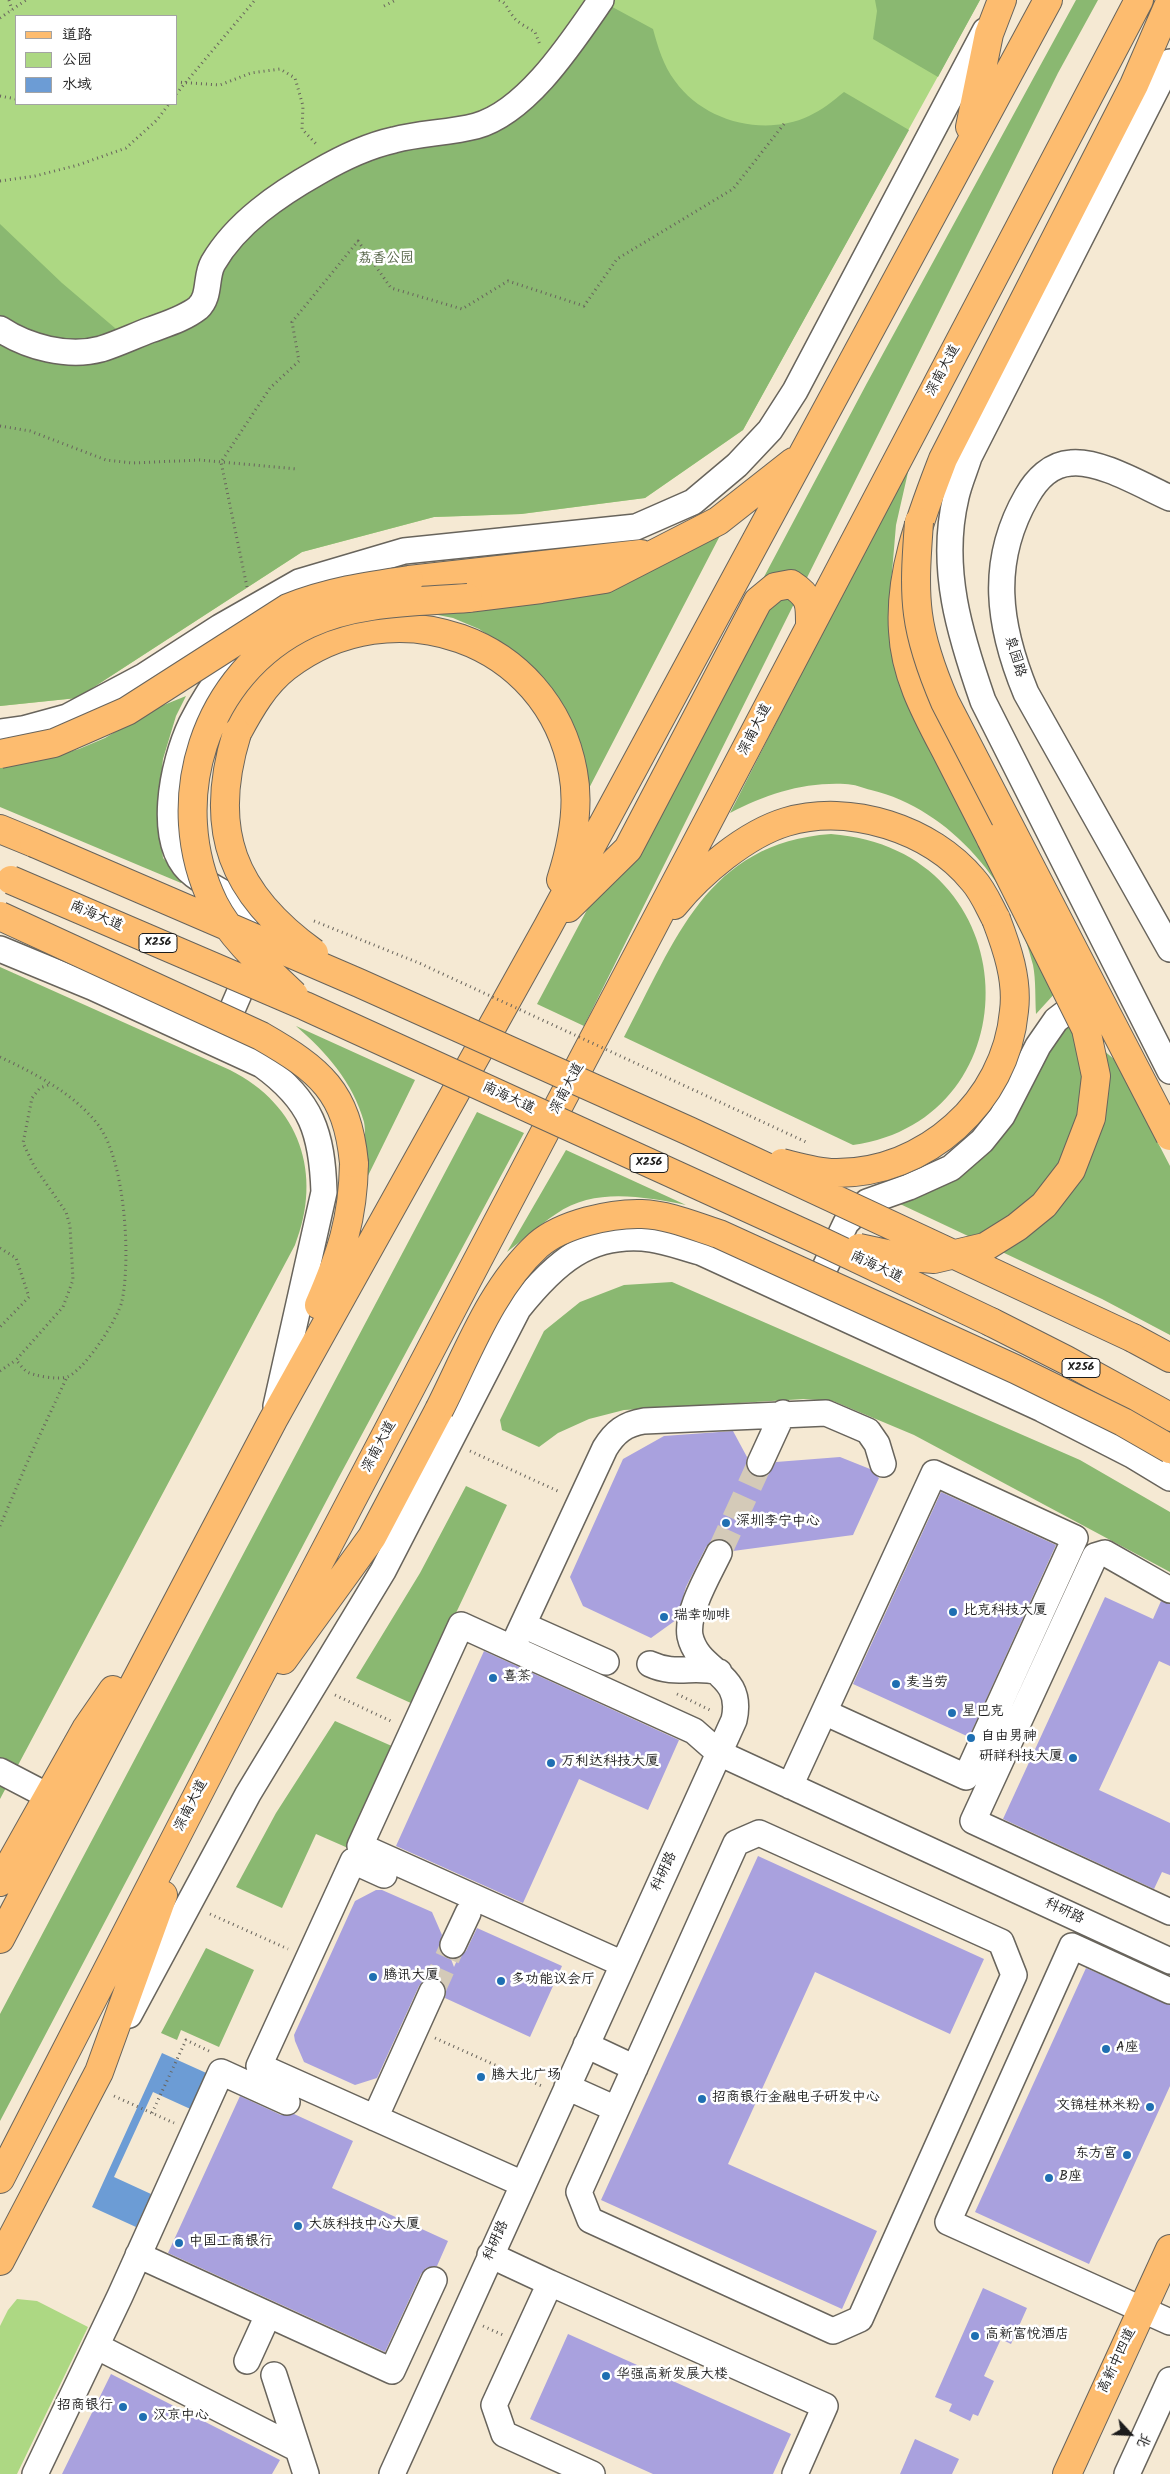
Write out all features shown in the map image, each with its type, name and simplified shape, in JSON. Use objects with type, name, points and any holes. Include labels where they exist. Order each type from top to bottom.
[{"type":"main road","points":[[964,157],[989,34],[1002,0]]},
{"type":"main road","points":[[1,1936],[189,1576],[273,1420],[547,928],[1048,0]]},
{"type":"main road","name":"深南大道","points":[[0,2179],[230,1732],[1139,0]]},
{"type":"main road","points":[[1075,122],[1119,76],[1167,14]]},
{"type":"main road","points":[[814,1238],[896,1256],[934,1259],[985,1247],[1017,1227],[1044,1205],[1071,1170],[1091,1118],[1096,1076],[1086,1029],[921,703],[909,670],[903,631],[906,578],[919,522],[943,459],[1134,86],[1167,14]]},
{"type":"main road","points":[[305,1006],[236,936],[215,905],[201,872],[193,836],[191,799],[196,762],[208,728],[226,695],[249,667],[277,643],[308,624],[343,611],[379,605],[468,598],[605,579],[663,551],[718,521],[802,455]]},
{"type":"main road","points":[[919,522],[916,572],[918,614],[927,659],[945,702],[1170,1136]]},
{"type":"main road","points":[[0,754],[54,743],[127,711],[288,608],[317,597],[341,591],[409,580],[663,551]]},
{"type":"main road","points":[[547,928],[628,849],[758,602],[775,587],[791,584],[804,593],[810,605],[810,626]]},
{"type":"main road","points":[[359,982],[295,939],[272,918],[251,893],[236,863],[226,831],[223,798],[227,765],[236,733],[257,697],[285,667],[320,645],[359,631],[399,626],[440,631],[478,645],[512,668],[541,698],[561,733],[573,772],[576,813],[567,860],[547,928]]},
{"type":"main road","points":[[647,940],[682,896],[718,862],[759,834],[786,822],[824,816],[870,820],[896,828],[945,852],[974,880],[996,919],[1008,953],[1014,979],[1015,1010],[1008,1048],[993,1082],[970,1113],[941,1139],[905,1160],[870,1170],[833,1173],[784,1164],[689,1131]]},
{"type":"main road","points":[[0,829],[359,982],[689,1131],[1134,1338],[1170,1358]]},
{"type":"main road","name":"南海大道","points":[[6,878],[305,1006],[814,1238],[1066,1360],[1170,1417]]},
{"type":"main road","points":[[0,916],[261,1036],[298,1057],[316,1072],[333,1091],[352,1137],[354,1194],[349,1226],[333,1273],[273,1420]]},
{"type":"main road","points":[[230,1732],[372,1537],[492,1306],[514,1270],[540,1244],[573,1225],[604,1217],[642,1214],[674,1219],[728,1238],[1015,1369],[1123,1422],[1170,1449]]},
{"type":"main road","points":[[0,1882],[86,1729],[189,1576]]},
{"type":"main road","points":[[0,2261],[99,2072],[201,1788]]},
{"type":"main road","name":"高新中四道","points":[[1067,2474],[1170,2249]]},
{"type":"street","points":[[0,329],[16,339],[70,352],[100,350],[183,317],[199,307],[207,294],[213,263],[234,236],[264,207],[362,149],[393,140],[476,126],[501,114],[536,87],[601,0]]},
{"type":"street","points":[[0,732],[23,729],[67,717],[144,676],[220,627],[299,582],[404,551],[636,527],[693,502],[737,465],[770,430],[795,391],[1002,0]]},
{"type":"street","points":[[1170,62],[969,457],[956,496],[950,538],[951,582],[962,642],[983,701],[1120,972],[1162,1037],[1170,1071]]},
{"type":"street","name":"泉园路","points":[[1170,498],[1092,465],[1068,463],[1055,467],[1042,476],[1032,488],[1016,516],[1006,544],[1002,579],[1003,618],[1012,658],[1026,693],[1170,949]]},
{"type":"street","points":[[218,1045],[267,929],[249,908],[193,874],[179,857],[171,835],[171,804],[176,763],[191,725],[214,684],[230,663],[220,627]]},
{"type":"street","points":[[0,949],[92,987],[262,1065],[285,1082],[303,1104],[315,1130],[323,1157],[324,1192],[273,1420]]},
{"type":"street","points":[[809,1301],[846,1223],[868,1202],[909,1188],[951,1168],[982,1141],[1002,1116],[1038,1046],[1056,1020],[1120,972]]},
{"type":"street","points":[[99,2072],[248,1794],[383,1571],[518,1309],[543,1277],[576,1251],[618,1238],[651,1238],[700,1252],[1042,1409],[1170,1478]]},
{"type":"street","points":[[512,1648],[612,1436],[622,1427],[631,1423],[826,1412],[868,1431],[877,1444],[883,1464]]},
{"type":"street","points":[[760,1463],[783,1413]]},
{"type":"street","points":[[790,1786],[824,1712],[934,1473],[1075,1538],[966,1777],[824,1712]]},
{"type":"street","points":[[619,1972],[360,1846],[461,1625],[694,1731],[720,1753],[736,1710],[736,1700],[731,1685],[698,1652],[690,1636],[690,1626],[696,1603],[719,1553]]},
{"type":"street","points":[[1170,1590],[1105,1553],[1095,1556],[973,1821],[1170,1912]]},
{"type":"street","points":[[523,1625],[606,1662]]},
{"type":"street","points":[[650,1664],[667,1671],[701,1669],[719,1672]]},
{"type":"street","name":"科研路","points":[[392,2474],[523,2184],[558,2088],[586,2045],[720,1753],[1170,1961]]},
{"type":"street","points":[[0,1771],[48,1796]]},
{"type":"street","points":[[759,1833],[1001,1942],[1014,1975],[860,2319],[833,2331],[590,2220],[578,2192],[635,2068],[736,1843],[759,1833]]},
{"type":"street","points":[[523,2184],[259,2066],[353,1861],[468,1913],[619,1972]]},
{"type":"street","points":[[453,1945],[468,1913]]},
{"type":"street","points":[[1170,1991],[1072,1946],[948,2222],[1139,2317],[1170,2338]]},
{"type":"street","points":[[375,2118],[432,1992]]},
{"type":"street","points":[[586,2045],[635,2068]]},
{"type":"street","points":[[35,2474],[222,2072],[287,2102]]},
{"type":"street","points":[[558,2088],[616,2109]]},
{"type":"street","points":[[138,2255],[392,2371],[434,2280]]},
{"type":"street","points":[[490,2255],[825,2406],[795,2474]]},
{"type":"street","points":[[550,2283],[494,2405],[504,2434],[592,2474]]},
{"type":"street","points":[[247,2362],[268,2315]]},
{"type":"street","points":[[1139,2317],[1170,2322]]},
{"type":"street","points":[[96,2346],[296,2448]]},
{"type":"street","points":[[274,2375],[296,2448],[306,2474]]},
{"type":"street","points":[[1128,2474],[1170,2380]]},
{"type":"path","points":[[9,0],[12,10]]},
{"type":"path","points":[[0,18],[26,0]]},
{"type":"path","points":[[178,91],[255,0]]},
{"type":"path","points":[[384,6],[396,0]]},
{"type":"path","points":[[499,0],[505,2],[512,16],[520,24],[535,32],[539,43],[556,61]]},
{"type":"path","points":[[178,82],[220,85],[251,74],[280,68],[295,78],[303,106],[302,129],[336,163]]},
{"type":"path","points":[[0,96],[15,99]]},
{"type":"path","points":[[0,181],[35,176],[78,165],[126,148],[157,120],[168,105]]},
{"type":"path","points":[[253,608],[221,462],[270,388],[299,361],[292,322],[358,241],[390,288],[462,309],[508,281],[584,306],[617,259],[733,189],[784,124]]},
{"type":"path","points":[[0,426],[30,431],[106,460],[132,462],[200,460],[297,469]]},
{"type":"path","points":[[316,920],[437,972],[807,1143]]},
{"type":"path","points":[[0,1057],[51,1084],[86,1110],[100,1128],[112,1158],[126,1226],[122,1302],[97,1347],[67,1377],[0,1526]]},
{"type":"path","points":[[0,1371],[16,1360],[63,1307],[73,1280],[71,1234],[66,1212],[34,1166],[23,1143],[32,1098],[40,1088],[51,1084]]},
{"type":"path","points":[[0,1248],[16,1258],[29,1297],[0,1327]]},
{"type":"path","points":[[16,1360],[27,1372],[55,1378],[67,1377]]},
{"type":"path","points":[[470,1451],[580,1502]]},
{"type":"path","points":[[332,1694],[412,1730]]},
{"type":"path","points":[[209,1913],[308,1958]]},
{"type":"path","points":[[415,2029],[558,2088]]},
{"type":"path","points":[[152,2113],[186,2040],[220,2056]]},
{"type":"path","points":[[113,2096],[194,2132]]},
{"type":"green space","name":"荔香公园","points":[[0,0],[980,0],[743,430],[645,498],[521,514],[434,517],[302,552],[77,698],[0,706]]},
{"type":"green space","points":[[875,0],[980,0],[938,77],[873,39],[877,11]]},
{"type":"green space","points":[[1076,0],[1098,0],[1058,73],[584,1026],[537,1004],[867,383]]},
{"type":"green space","name":"荔香公园","points":[[605,3],[653,29],[664,62],[675,81],[687,95],[702,107],[719,116],[736,122],[755,125],[774,125],[792,122],[818,111],[844,92],[909,130],[743,430],[645,498],[521,514],[434,517],[302,552],[77,698],[0,706],[0,335],[43,352],[186,322],[238,239],[364,153],[478,131]]},
{"type":"green space","points":[[0,224],[62,283],[122,334],[71,346],[0,321]]},
{"type":"green space","points":[[911,459],[896,525],[891,584],[903,683],[917,725],[1056,992],[1036,1014],[1033,965],[1024,936],[1011,907],[995,880],[975,855],[953,833],[928,814],[900,800],[871,790],[845,784],[800,787],[757,800],[730,813]]},
{"type":"green space","points":[[726,524],[585,796],[537,676],[515,653],[479,629],[453,618],[413,610]]},
{"type":"green space","points":[[186,696],[176,716],[163,759],[158,806],[163,858],[186,880],[181,883],[0,807],[0,765],[52,757],[79,749],[105,738],[154,709]]},
{"type":"green space","points":[[831,834],[897,851],[945,885],[974,932],[986,986],[979,1040],[955,1088],[913,1125],[853,1145],[624,1037],[679,933],[700,902],[724,877],[753,856],[788,841]]},
{"type":"green space","points":[[0,967],[230,1070],[254,1085],[274,1102],[289,1122],[299,1144],[305,1168],[306,1193],[303,1219],[295,1245],[0,1799]]},
{"type":"green space","points":[[1071,1023],[1115,1060],[1170,1166],[1170,1335],[1102,1299],[900,1204],[936,1189],[968,1169],[1049,1049]]},
{"type":"green space","points":[[296,1026],[415,1080],[362,1188],[365,1136],[364,1122],[359,1107],[346,1081],[328,1057]]},
{"type":"green space","points":[[477,1112],[524,1133],[339,1477],[0,2121],[0,2014]]},
{"type":"green space","points":[[566,1150],[686,1205],[620,1196],[587,1200],[556,1214],[507,1252]]},
{"type":"green space","points":[[672,1282],[1080,1460],[1170,1512],[1170,1572],[914,1435],[833,1401],[804,1399],[624,1410],[589,1419],[558,1433],[539,1447],[502,1430],[500,1420],[544,1331],[580,1302],[624,1285]]},
{"type":"green space","points":[[466,1486],[507,1505],[413,1704],[356,1678],[420,1573]]},
{"type":"green space","points":[[335,1721],[394,1747],[348,1848],[316,1834],[282,1908],[236,1887],[276,1813]]},
{"type":"green space","points":[[206,1948],[254,1970],[219,2047],[181,2030],[177,2040],[161,2033]]},
{"type":"green space","points":[[17,2299],[37,2301],[88,2327],[17,2474],[0,2474],[0,2326],[8,2310]]},
{"type":"water","points":[[162,2053],[213,2076],[197,2112],[153,2092],[114,2177],[151,2194],[136,2227],[92,2207]]},
{"type":"building","name":"深圳李宁中心","points":[[733,1431],[747,1457],[748,1471],[754,1476],[768,1475],[776,1462],[840,1457],[870,1469],[879,1478],[853,1535],[733,1551],[731,1545],[725,1540],[711,1541],[706,1547],[686,1587],[676,1620],[651,1638],[583,1606],[570,1577],[623,1459],[664,1436]]},
{"type":"building","name":"比克科技大厦","points":[[941,1492],[1056,1545],[969,1737],[853,1684]]},
{"type":"building","name":"研祥科技大厦","points":[[1105,1597],[1153,1619],[1161,1601],[1170,1604],[1170,1666],[1159,1661],[1099,1790],[1170,1823],[1170,1875],[1162,1872],[1154,1889],[1003,1819]]},
{"type":"building","name":"万利达科技大厦","points":[[484,1651],[679,1740],[648,1810],[579,1779],[523,1903],[396,1846]]},
{"type":"building","name":"招商银行金融电子研发中心","points":[[758,1856],[984,1959],[950,2034],[815,1972],[728,2164],[877,2231],[842,2309],[601,2200]]},
{"type":"building","name":"腾讯大厦","points":[[376,1890],[382,1890],[432,1912],[442,1935],[439,1946],[441,1953],[451,1959],[454,1967],[458,1958],[466,1951],[477,1928],[562,1966],[530,2037],[445,1998],[446,1991],[443,1983],[437,1979],[430,1978],[423,1981],[419,1986],[377,2078],[355,2085],[304,2062],[294,2035],[355,1901]]},
{"type":"building","points":[[1086,1968],[1170,2005],[1170,2086],[1089,2264],[975,2212]]},
{"type":"building","name":"大族科技中心大厦","points":[[240,2096],[281,2115],[294,2114],[353,2141],[332,2188],[448,2241],[437,2266],[426,2268],[421,2274],[385,2352],[168,2253]]},
{"type":"building","points":[[983,2288],[1027,2308],[1011,2344],[1001,2339],[984,2376],[994,2381],[978,2416],[973,2414],[970,2421],[949,2411],[952,2404],[935,2397]]},
{"type":"building","name":"华强高新发展大楼","points":[[568,2334],[791,2434],[773,2474],[653,2474],[530,2419]]},
{"type":"building","name":"汉京中心","points":[[111,2374],[280,2460],[272,2474],[62,2474]]},
{"type":"building","points":[[915,2439],[959,2459],[952,2474],[900,2474]]},
{"type":"tunnel","points":[[719,1553],[760,1463]]},
{"type":"tunnel","points":[[432,1992],[453,1945]]},
{"type":"place","name":"深圳李宁中心","points":[[726,1523]]},
{"type":"place","name":"比克科技大厦","points":[[953,1612]]},
{"type":"place","name":"瑞幸咖啡","points":[[664,1617]]},
{"type":"place","name":"喜茶","points":[[493,1678]]},
{"type":"place","name":"麦当劳","points":[[896,1684]]},
{"type":"place","name":"星巴克","points":[[952,1713]]},
{"type":"place","name":"自由男神","points":[[971,1738]]},
{"type":"place","name":"研祥科技大厦","points":[[1073,1758]]},
{"type":"place","name":"万利达科技大厦","points":[[551,1763]]},
{"type":"place","name":"腾讯大厦","points":[[373,1977]]},
{"type":"place","name":"多功能议会厅","points":[[501,1981]]},
{"type":"place","name":"A座","points":[[1106,2049]]},
{"type":"place","name":"腾大北广场","points":[[481,2077]]},
{"type":"place","name":"招商银行金融电子研发中心","points":[[702,2099]]},
{"type":"place","name":"文锦桂林米粉","points":[[1150,2107]]},
{"type":"place","name":"东方宫","points":[[1127,2155]]},
{"type":"place","name":"B座","points":[[1049,2178]]},
{"type":"place","name":"大族科技中心大厦","points":[[298,2226]]},
{"type":"place","name":"中国工商银行","points":[[179,2243]]},
{"type":"place","name":"高新富悦酒店","points":[[975,2336]]},
{"type":"place","name":"华强高新发展大楼","points":[[606,2376]]},
{"type":"place","name":"招商银行","points":[[123,2407]]},
{"type":"place","name":"汉京中心","points":[[143,2417]]}]
